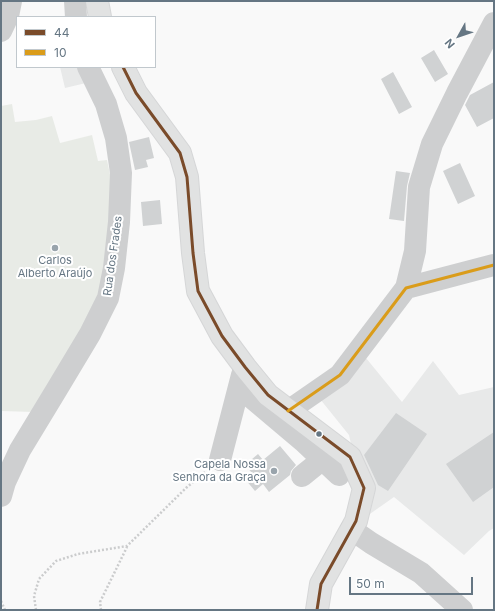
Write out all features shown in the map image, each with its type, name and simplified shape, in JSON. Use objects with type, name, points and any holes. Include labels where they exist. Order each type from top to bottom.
[{"type":"main road","points":[[97,1],[100,16]]},
{"type":"main road","points":[[124,68],[136,93],[180,153],[187,177],[193,253],[198,290],[242,377],[350,457],[364,488],[356,521],[321,584],[317,610]]},
{"type":"street","points":[[1,31],[8,16],[11,1]]},
{"type":"street","points":[[75,1],[76,16]]},
{"type":"street","points":[[288,411],[340,374],[406,288],[415,251],[419,187],[432,144],[494,23]]},
{"type":"street","name":"Rua dos Frades","points":[[1,496],[5,482],[20,450],[90,334],[108,298],[114,268],[119,222],[121,173],[116,138],[106,104],[88,68]]},
{"type":"street","points":[[406,288],[494,266]]},
{"type":"street","points":[[242,377],[339,475]]},
{"type":"street","points":[[220,460],[242,377]]},
{"type":"street","points":[[302,476],[323,459]]},
{"type":"street","points":[[351,529],[421,574],[462,610]]},
{"type":"path","points":[[101,610],[100,602],[127,546],[186,488],[220,460]]},
{"type":"path","points":[[36,610],[34,596],[39,579],[56,561],[78,554],[127,546]]},
{"type":"path","points":[[1,602],[5,610]]},
{"type":"shaded area","points":[[60,68],[82,68],[86,83],[65,88]]},
{"type":"shaded area","name":"Carlos Alberto Araújo","points":[[12,104],[15,122],[36,120],[52,116],[60,143],[92,135],[98,161],[107,160],[113,189],[104,288],[34,412],[1,411],[1,106]]},
{"type":"shaded area","points":[[366,358],[402,402],[433,361],[459,395],[494,387],[494,528],[464,555],[394,497],[367,516],[349,435],[320,399]]},
{"type":"building","points":[[434,50],[448,74],[435,82],[421,58]]},
{"type":"building","points":[[393,72],[412,107],[399,114],[381,79]]},
{"type":"building","points":[[494,82],[494,118],[477,127],[465,105],[470,95]]},
{"type":"building","points":[[149,137],[154,158],[146,160],[148,167],[135,170],[129,142]]},
{"type":"building","points":[[460,163],[475,196],[458,204],[443,171]]},
{"type":"building","points":[[396,171],[410,173],[407,186],[404,221],[389,219]]},
{"type":"building","points":[[160,200],[162,224],[143,226],[141,202]]},
{"type":"building","points":[[396,413],[427,434],[388,491],[378,485],[364,455]]},
{"type":"building","points":[[494,432],[494,487],[473,502],[446,464]]},
{"type":"building","name":"Capela Nossa Senhora da Graça","points":[[280,446],[296,465],[291,471],[290,475],[269,492],[263,484],[255,491],[245,479],[252,473],[245,465],[258,454],[263,460]]},
{"type":"transit line","name":"44","points":[[124,68],[136,93],[180,153],[187,177],[193,253],[198,291],[222,336],[268,395],[350,457],[364,488],[356,521],[321,584],[317,610]]},
{"type":"transit line","name":"10","points":[[288,411],[340,375],[406,288],[494,265]]},
{"type":"place","name":"Carlos Alberto Araújo","points":[[55,248]]},
{"type":"place","name":"Capela Nossa Senhora da Graça","points":[[274,471]]}]
